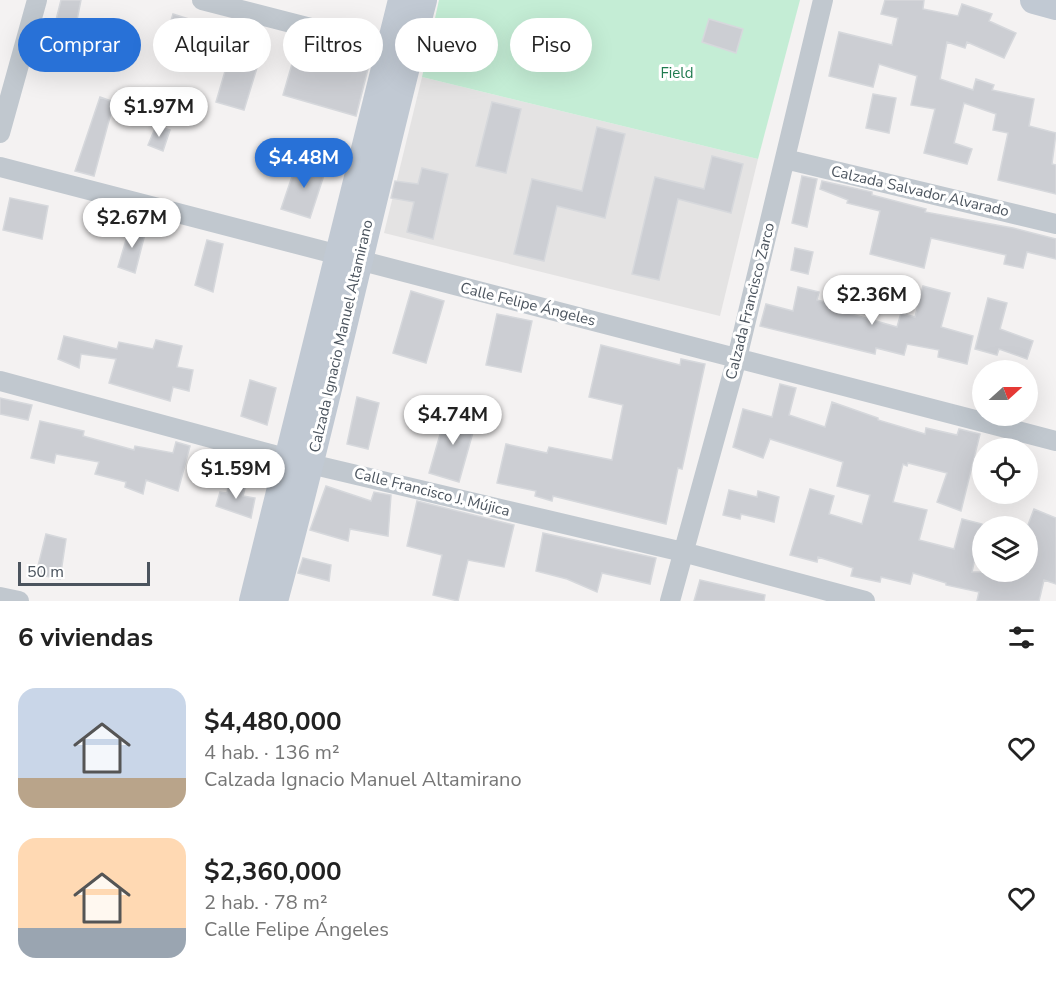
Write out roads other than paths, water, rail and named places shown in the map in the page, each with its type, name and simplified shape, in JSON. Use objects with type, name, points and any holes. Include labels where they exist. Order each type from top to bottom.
[{"type":"street","points":[[0,133],[37,0]]},
{"type":"street","points":[[202,0],[395,50]]},
{"type":"street","name":"Calzada Ignacio Manuel Altamirano","points":[[401,18],[402,0]]},
{"type":"street","name":"Calzada Ignacio Manuel Altamirano","points":[[415,18],[423,0]]},
{"type":"street","name":"Calzada Francisco Zarco","points":[[670,601],[737,358],[823,0]]},
{"type":"street","points":[[1034,0],[1056,6]]},
{"type":"street","name":"Calzada Ignacio Manuel Altamirano","points":[[274,601],[300,461],[395,67]]},
{"type":"street","name":"Calzada Salvador Alvarado","points":[[785,159],[1056,224]]},
{"type":"street","name":"Calle Felipe Ángeles","points":[[0,167],[1056,441]]},
{"type":"street","name":"Calle Francisco J. Mújica","points":[[0,381],[300,461],[683,552],[865,601]]},
{"type":"street","name":"Calzada Ignacio Manuel Altamirano","points":[[253,601],[300,461]]},
{"type":"street","points":[[0,597],[19,601]]},
{"type":"park label","name":"Field","points":[[677,73]]}]
